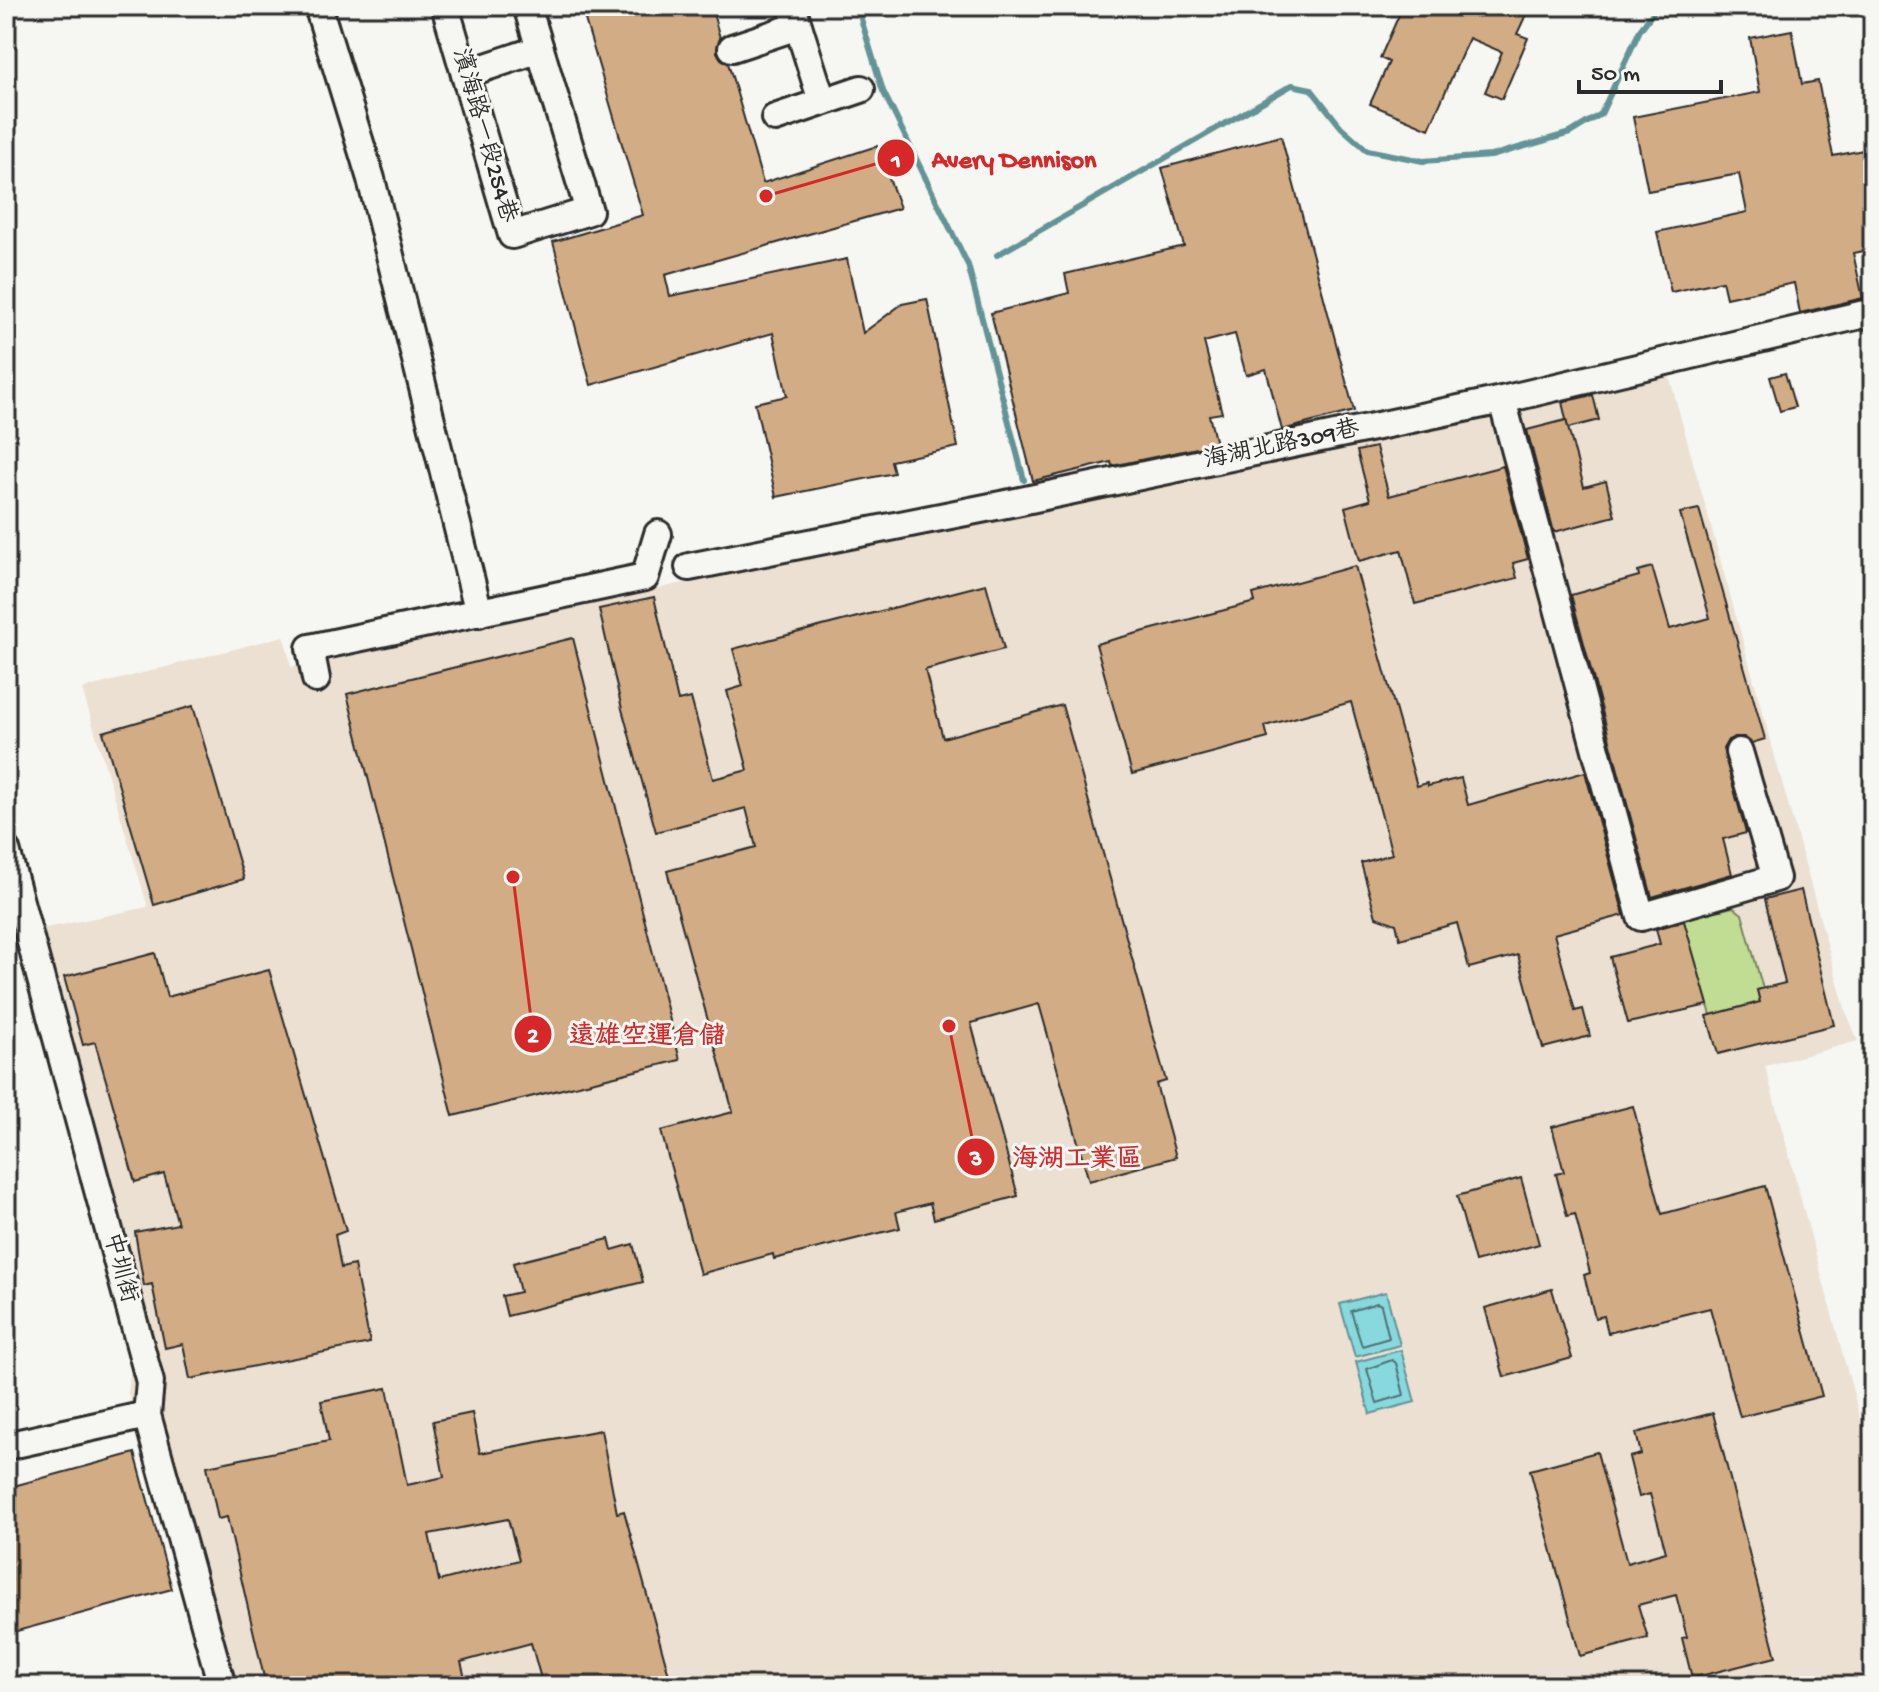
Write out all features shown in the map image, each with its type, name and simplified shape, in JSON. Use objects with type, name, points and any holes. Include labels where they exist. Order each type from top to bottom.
[{"type":"street","points":[[318,6],[371,179],[479,613]]},
{"type":"street","name":"濱海路一段254巷","points":[[445,6],[512,235],[589,211],[540,49]]},
{"type":"street","points":[[465,74],[540,49],[527,6]]},
{"type":"street","points":[[732,48],[795,16],[822,101]]},
{"type":"street","points":[[775,118],[861,89]]},
{"type":"street","name":"海湖北路309巷","points":[[689,567],[1502,400],[1873,312]]},
{"type":"street","points":[[1502,400],[1641,917],[1776,878],[1739,752]]},
{"type":"street","points":[[316,679],[310,648],[645,577],[658,534]]},
{"type":"street","name":"中圳街","points":[[6,850],[150,1382],[147,1415],[222,1686]]},
{"type":"street","points":[[6,1446],[147,1415]]},
{"type":"shaded area","points":[[1668,372],[1846,1012],[1858,1041],[1765,1066],[1864,1433],[1873,1431],[1873,1686],[211,1686],[128,1393],[133,1350],[22,933],[148,907],[82,689],[284,636],[291,667]]},
{"type":"green space","points":[[1733,907],[1742,914],[1763,989],[1757,990],[1760,1002],[1711,1015],[1683,919]]},
{"type":"water","points":[[1386,1292],[1400,1345],[1355,1357],[1340,1304]]},
{"type":"water","points":[[1401,1350],[1415,1402],[1370,1414],[1356,1362]]},
{"type":"building","points":[[581,6],[711,6],[720,38],[717,52],[728,63],[763,183],[877,146],[900,208],[665,275],[670,296],[847,259],[863,333],[902,304],[927,299],[958,447],[891,461],[894,473],[776,497],[755,403],[787,396],[773,333],[591,385],[553,242],[643,215]]},
{"type":"building","points":[[1411,6],[1530,6],[1517,34],[1528,38],[1502,99],[1485,92],[1502,52],[1469,38],[1429,129],[1370,104],[1389,62],[1380,58],[1402,8],[1409,11]]},
{"type":"building","points":[[1792,30],[1802,84],[1818,81],[1833,156],[1873,148],[1873,249],[1853,253],[1863,298],[1800,313],[1794,283],[1726,298],[1722,281],[1671,292],[1657,232],[1747,212],[1739,174],[1648,191],[1633,117],[1760,92],[1750,38]]},
{"type":"building","points":[[1281,136],[1354,411],[1282,430],[1266,369],[1246,375],[1235,334],[1204,342],[1222,413],[1209,415],[1216,444],[1112,466],[1111,462],[1033,481],[991,313],[1069,293],[1065,274],[1184,246],[1162,168]]},
{"type":"building","points":[[1785,373],[1795,407],[1780,411],[1770,377]]},
{"type":"building","points":[[1593,395],[1599,420],[1568,428],[1562,402]]},
{"type":"building","points":[[1566,420],[1584,487],[1606,481],[1615,516],[1554,532],[1527,430]]},
{"type":"building","points":[[1376,447],[1389,496],[1503,466],[1528,559],[1513,563],[1517,578],[1415,604],[1401,550],[1359,561],[1345,507],[1370,500],[1357,451]]},
{"type":"building","points":[[1699,509],[1765,739],[1752,743],[1744,737],[1735,737],[1728,740],[1723,749],[1746,833],[1723,839],[1732,874],[1652,897],[1571,595],[1639,576],[1638,571],[1652,567],[1670,629],[1710,618],[1680,513]]},
{"type":"building","points":[[1355,566],[1417,786],[1461,778],[1468,805],[1585,772],[1624,915],[1554,934],[1575,1011],[1583,1009],[1590,1036],[1543,1048],[1518,955],[1469,968],[1457,923],[1400,939],[1396,924],[1376,917],[1361,863],[1392,854],[1351,702],[1265,726],[1268,738],[1132,774],[1096,644],[1255,602],[1253,594]]},
{"type":"building","points":[[986,584],[1004,649],[925,670],[943,738],[1062,705],[1166,1081],[1156,1084],[1176,1157],[1089,1181],[1039,1004],[971,1023],[1018,1196],[934,1219],[930,1203],[896,1212],[900,1228],[774,1259],[773,1254],[700,1274],[661,1131],[733,1112],[667,871],[756,847],[746,808],[656,832],[622,709],[599,609],[654,597],[678,701],[691,698],[713,779],[748,770],[727,691],[743,686],[733,649]]},
{"type":"building","points":[[573,638],[680,1060],[453,1116],[347,694]]},
{"type":"building","points":[[193,706],[244,879],[154,905],[103,732]]},
{"type":"building","points":[[1801,890],[1834,1025],[1718,1054],[1707,1016],[1760,1002],[1757,990],[1785,983],[1765,899]]},
{"type":"building","points":[[1684,921],[1708,1005],[1628,1023],[1610,957],[1660,944],[1656,929]]},
{"type":"building","points":[[155,953],[167,997],[269,970],[346,1231],[335,1235],[341,1268],[354,1265],[370,1343],[190,1379],[183,1344],[165,1348],[152,1284],[144,1286],[135,1232],[178,1224],[164,1174],[135,1182],[95,1042],[83,1045],[64,977]]},
{"type":"building","points":[[1633,1106],[1662,1214],[1765,1186],[1822,1396],[1740,1417],[1710,1308],[1608,1333],[1604,1316],[1595,1318],[1584,1275],[1590,1273],[1575,1214],[1567,1216],[1556,1174],[1564,1172],[1552,1127]]},
{"type":"building","points":[[1521,1178],[1539,1244],[1475,1262],[1457,1196]]},
{"type":"building","points":[[609,1239],[612,1250],[633,1244],[643,1282],[507,1316],[502,1296],[520,1292],[513,1263]]},
{"type":"building","points":[[1552,1289],[1572,1358],[1504,1377],[1485,1308]]},
{"type":"building","points":[[387,1388],[407,1485],[444,1477],[433,1421],[472,1413],[480,1453],[601,1430],[617,1513],[624,1511],[672,1686],[543,1686],[531,1643],[461,1662],[467,1686],[266,1686],[227,1517],[218,1519],[207,1466],[329,1441],[321,1401]],"holes":[[[508,1519],[519,1560],[439,1581],[429,1534]]]},
{"type":"building","points":[[1713,1413],[1776,1657],[1692,1678],[1682,1638],[1687,1637],[1676,1595],[1638,1605],[1648,1638],[1580,1656],[1530,1470],[1597,1452],[1627,1563],[1666,1552],[1650,1494],[1639,1497],[1629,1457],[1641,1454],[1636,1433]]},
{"type":"building","points":[[135,1453],[172,1589],[6,1634],[6,1488]]},
{"type":"waterway","points":[[857,6],[883,91],[968,265],[1024,480]]},
{"type":"waterway","points":[[997,255],[1292,85],[1311,89],[1341,127],[1367,150],[1423,161],[1491,156],[1570,133],[1601,114],[1640,30],[1658,6]]},
{"type":"place","name":"Avery Dennison","points":[[766,196]]},
{"type":"place","name":"遠雄空運倉儲","points":[[513,877]]},
{"type":"place","name":"海湖工業區","points":[[949,1026]]}]
